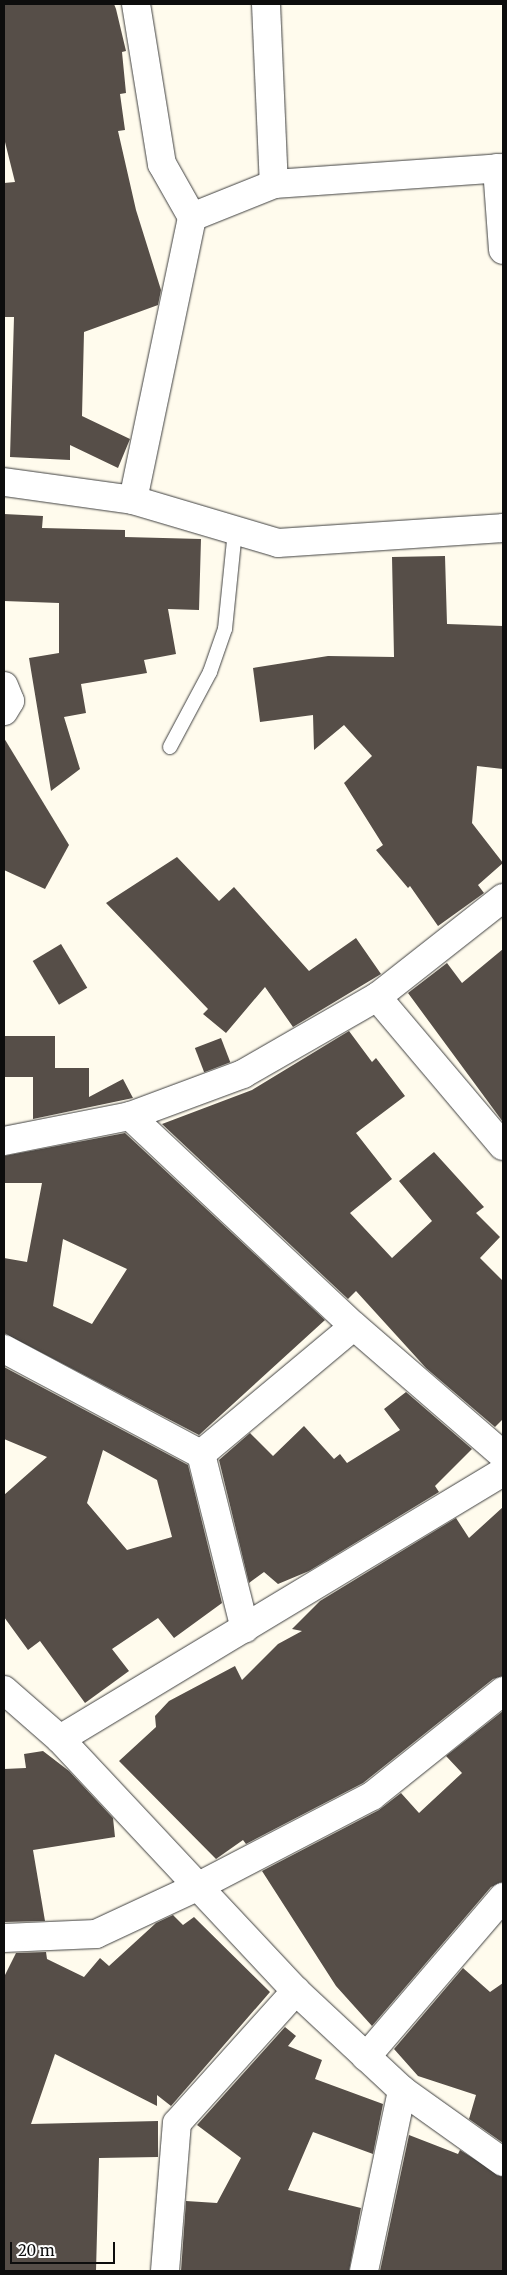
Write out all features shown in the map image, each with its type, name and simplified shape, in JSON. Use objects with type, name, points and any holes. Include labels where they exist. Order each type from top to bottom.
[{"type":"street","points":[[133,500],[192,216],[162,164],[136,4]]},
{"type":"street","points":[[266,4],[274,184]]},
{"type":"street","points":[[192,216],[274,184],[500,168],[503,250]]},
{"type":"street","points":[[4,482],[133,500],[278,543],[503,528]]},
{"type":"street","points":[[4,686],[10,701],[4,711]]},
{"type":"street","points":[[4,1141],[130,1116],[243,1074],[378,997],[503,898]]},
{"type":"street","points":[[378,997],[503,1146]]},
{"type":"street","points":[[130,1116],[354,1326],[503,1456]]},
{"type":"street","points":[[201,1454],[354,1326]]},
{"type":"street","points":[[4,1349],[201,1454],[245,1628]]},
{"type":"street","points":[[60,1739],[503,1472]]},
{"type":"street","points":[[4,1690],[60,1739],[296,1991],[402,2090],[503,2162]]},
{"type":"street","points":[[4,1938],[96,1934],[199,1886],[372,1796],[503,1691]]},
{"type":"street","points":[[366,2057],[503,1896]]},
{"type":"street","points":[[165,2271],[177,2123],[296,1991]]},
{"type":"street","points":[[364,2271],[402,2090]]},
{"type":"lane","points":[[170,747],[210,672],[225,629],[235,530]]},
{"type":"building","points":[[4,4],[114,4],[116,9],[126,51],[122,52],[126,93],[120,94],[125,130],[118,131],[136,210],[161,290],[158,305],[84,332],[82,416],[130,439],[118,468],[70,445],[70,460],[10,457],[14,317],[4,317],[4,183],[15,182],[4,138]]},
{"type":"building","points":[[4,514],[43,516],[42,528],[125,530],[125,537],[201,539],[199,610],[168,609],[176,654],[144,660],[147,673],[81,684],[86,713],[64,717],[80,769],[51,791],[29,658],[59,653],[59,603],[4,601]]},
{"type":"building","points":[[445,556],[447,624],[503,626],[503,769],[477,766],[472,823],[503,863],[478,885],[484,893],[438,926],[410,886],[408,888],[376,850],[383,845],[344,783],[372,756],[344,725],[314,750],[313,715],[260,722],[253,668],[328,656],[394,657],[392,557]]},
{"type":"building","points":[[4,738],[69,845],[45,889],[4,870]]},
{"type":"building","points":[[177,857],[219,901],[234,887],[309,971],[356,938],[381,974],[293,1027],[265,987],[226,1033],[203,1014],[208,1009],[106,903]]},
{"type":"building","points":[[61,944],[87,988],[59,1005],[33,961]]},
{"type":"building","points":[[503,949],[503,1122],[408,993],[447,963],[462,983]]},
{"type":"building","points":[[349,1031],[372,1062],[376,1058],[405,1096],[356,1133],[392,1179],[350,1213],[392,1258],[432,1221],[399,1181],[434,1152],[484,1207],[476,1213],[500,1237],[480,1258],[503,1281],[503,1419],[495,1427],[426,1368],[356,1291],[348,1299],[162,1124],[252,1090]]},
{"type":"building","points":[[4,1036],[55,1036],[55,1068],[89,1068],[89,1097],[123,1079],[133,1098],[33,1119],[33,1077],[4,1077]]},
{"type":"building","points":[[221,1038],[230,1062],[204,1072],[195,1048]]},
{"type":"building","points":[[125,1133],[325,1320],[199,1435],[4,1333],[4,1258],[27,1262],[42,1183],[4,1183],[4,1156]],"holes":[[[63,1239],[127,1269],[92,1324],[53,1306]]]},
{"type":"building","points":[[4,1367],[188,1465],[222,1603],[174,1638],[158,1618],[112,1649],[129,1671],[85,1703],[40,1641],[28,1650],[4,1617],[4,1495],[47,1457],[4,1439]],"holes":[[[103,1450],[157,1480],[172,1537],[127,1550],[87,1503]]]},
{"type":"building","points":[[406,1392],[472,1449],[435,1486],[439,1492],[309,1571],[278,1584],[264,1572],[249,1583],[219,1460],[250,1433],[273,1456],[304,1426],[334,1459],[340,1454],[347,1463],[400,1430],[384,1409]]},
{"type":"building","points":[[503,1507],[503,1676],[493,1679],[363,1783],[246,1844],[243,1840],[216,1859],[119,1761],[156,1727],[155,1716],[169,1701],[235,1666],[242,1680],[278,1644],[302,1631],[292,1629],[320,1601],[456,1518],[469,1538]]},
{"type":"building","points":[[503,1711],[503,1882],[491,1887],[372,2026],[336,1986],[262,1871],[379,1810],[401,1793],[419,1813],[462,1773],[446,1756]]},
{"type":"building","points":[[43,1751],[69,1771],[113,1818],[115,1837],[33,1850],[45,1921],[4,1922],[4,1769],[26,1768],[24,1754]]},
{"type":"building","points":[[173,1915],[183,1925],[194,1917],[270,1992],[171,2106],[157,2095],[157,2106],[55,2054],[31,2124],[158,2121],[158,2157],[99,2158],[96,2271],[4,2271],[4,1977],[16,1953],[46,1952],[47,1959],[84,1977],[100,1958],[109,1966],[156,1923]]},
{"type":"building","points":[[463,1968],[490,1992],[503,1983],[503,2143],[469,2119],[476,2095],[418,2076],[394,2049]]},
{"type":"building","points":[[285,2027],[296,2036],[288,2046],[322,2060],[315,2079],[383,2104],[373,2154],[313,2132],[288,2190],[361,2208],[349,2271],[181,2271],[186,2201],[217,2203],[241,2158],[197,2125]]},
{"type":"building","points":[[409,2135],[458,2154],[460,2150],[503,2177],[503,2271],[380,2271]]}]
